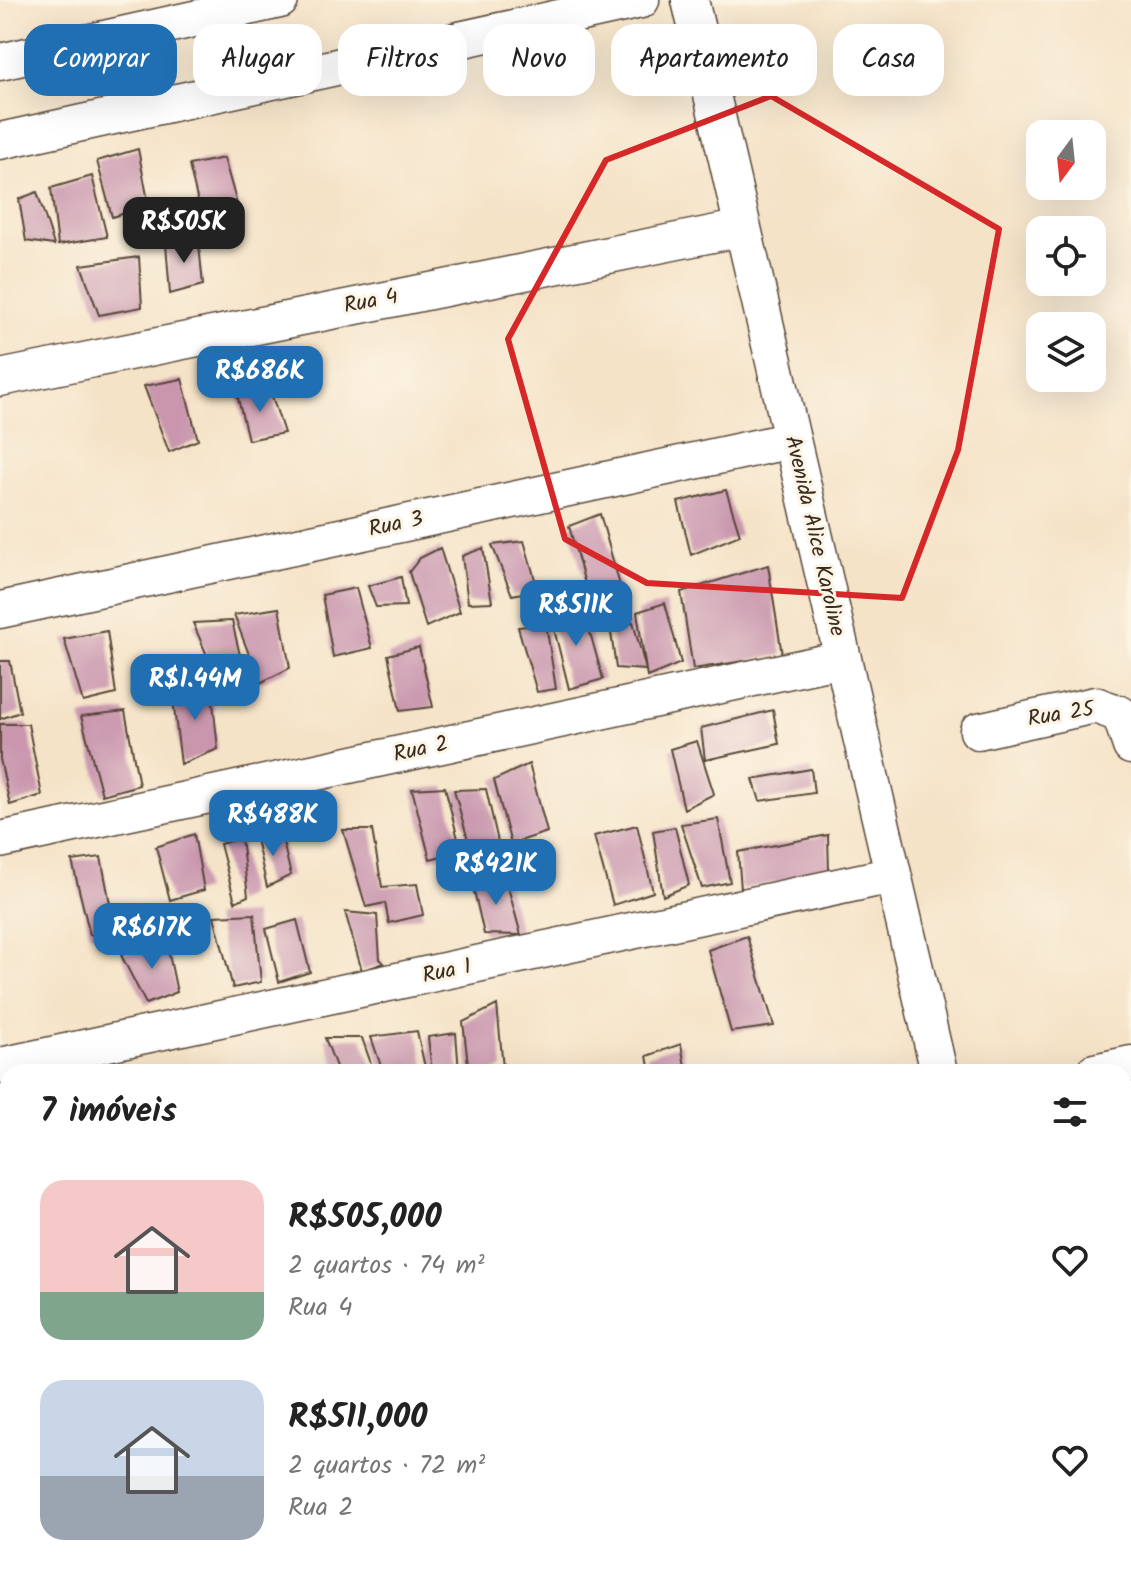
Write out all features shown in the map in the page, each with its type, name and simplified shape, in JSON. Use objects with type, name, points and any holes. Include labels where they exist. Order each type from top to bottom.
[{"type":"street","points":[[0,62],[280,0]]},
{"type":"street","points":[[0,141],[641,0]]},
{"type":"street","name":"Avenida Alice Karoline","points":[[690,0],[937,1064]]},
{"type":"street","name":"Rua 4","points":[[0,378],[742,228]]},
{"type":"street","name":"Rua 3","points":[[0,610],[792,440]]},
{"type":"street","name":"Rua 2","points":[[0,840],[842,659]]},
{"type":"street","name":"Rua 25","points":[[978,731],[1095,705],[1120,714],[1130,741]]},
{"type":"street","name":"Rua 1","points":[[9,1064],[893,875]]},
{"type":"highlighted area","points":[[771,96],[999,229],[958,450],[902,598],[647,583],[565,539],[508,339],[606,160]]},
{"type":"building","points":[[138,149],[149,206],[112,217],[97,161]]},
{"type":"building","points":[[224,158],[242,222],[204,227],[189,165]]},
{"type":"building","points":[[92,176],[107,237],[58,245],[51,188]]},
{"type":"building","points":[[37,192],[54,245],[26,241],[19,199]]},
{"type":"building","points":[[198,235],[203,285],[170,294],[166,244]]},
{"type":"building","points":[[139,257],[142,307],[99,315],[81,265]]},
{"type":"building","points":[[182,379],[198,440],[169,452],[144,386]]},
{"type":"building","points":[[269,387],[284,433],[248,440],[237,394]]},
{"type":"building","points":[[726,490],[740,535],[691,555],[678,502]]},
{"type":"building","points":[[600,514],[621,589],[589,598],[569,526]]},
{"type":"building","points":[[524,541],[538,590],[512,595],[492,545]]},
{"type":"building","points":[[440,548],[460,612],[426,627],[409,572],[420,558]]},
{"type":"building","points":[[483,548],[492,602],[468,603],[462,556]]},
{"type":"building","points":[[768,565],[782,655],[693,669],[681,592]]},
{"type":"building","points":[[401,577],[406,606],[376,607],[368,586]]},
{"type":"building","points":[[356,588],[372,648],[333,657],[322,595]]},
{"type":"building","points":[[665,603],[681,663],[647,677],[637,612]]},
{"type":"building","points":[[279,608],[290,668],[260,683],[234,615]]},
{"type":"building","points":[[584,611],[603,679],[569,689],[550,613]]},
{"type":"building","points":[[232,621],[243,668],[215,674],[193,623]]},
{"type":"building","points":[[633,622],[646,670],[616,668],[610,626]]},
{"type":"building","points":[[546,624],[556,689],[537,692],[518,627]]},
{"type":"building","points":[[107,631],[116,694],[83,702],[64,639]]},
{"type":"building","points":[[419,647],[433,707],[400,711],[388,655]]},
{"type":"building","points":[[0,661],[10,661],[20,712],[0,719]]},
{"type":"building","points":[[211,684],[218,749],[181,764],[172,692]]},
{"type":"building","points":[[773,710],[779,744],[705,760],[701,728]]},
{"type":"building","points":[[125,711],[139,785],[102,795],[81,716]]},
{"type":"building","points":[[0,724],[28,724],[42,795],[10,805],[0,759]]},
{"type":"building","points":[[697,741],[714,794],[684,809],[670,749]]},
{"type":"building","points":[[529,764],[547,832],[511,844],[494,780]]},
{"type":"building","points":[[811,769],[814,793],[760,801],[753,779]]},
{"type":"building","points":[[445,787],[461,851],[430,859],[412,789]]},
{"type":"building","points":[[486,789],[499,846],[470,847],[454,790]]},
{"type":"building","points":[[718,819],[730,882],[702,888],[681,824]]},
{"type":"building","points":[[637,825],[653,892],[613,905],[594,836]]},
{"type":"building","points":[[675,827],[689,885],[663,896],[653,831]]},
{"type":"building","points":[[280,830],[291,875],[267,887],[256,839]]},
{"type":"building","points":[[343,830],[372,830],[382,887],[417,884],[423,915],[389,923],[385,903],[366,907]]},
{"type":"building","points":[[194,834],[204,890],[170,900],[156,847]]},
{"type":"building","points":[[828,835],[829,873],[741,889],[738,852]]},
{"type":"building","points":[[241,838],[248,896],[235,902],[220,844]]},
{"type":"building","points":[[101,857],[116,935],[90,935],[72,861]]},
{"type":"building","points":[[471,878],[506,880],[521,935],[484,934]]},
{"type":"building","points":[[345,912],[377,915],[380,959],[384,963],[362,971]]},
{"type":"building","points":[[254,914],[261,982],[233,988],[214,916]]},
{"type":"building","points":[[297,920],[310,972],[279,982],[266,929]]},
{"type":"building","points":[[747,936],[774,1026],[731,1032],[708,950]]},
{"type":"building","points":[[166,940],[177,992],[146,1004],[121,955]]},
{"type":"building","points":[[497,1005],[503,1064],[468,1064],[463,1022]]},
{"type":"building","points":[[417,1031],[424,1064],[380,1064],[371,1037]]},
{"type":"building","points":[[456,1033],[458,1064],[431,1064],[428,1037]]},
{"type":"building","points":[[325,1038],[362,1038],[371,1064],[335,1064]]},
{"type":"building","points":[[681,1044],[685,1064],[648,1064],[647,1056]]}]
